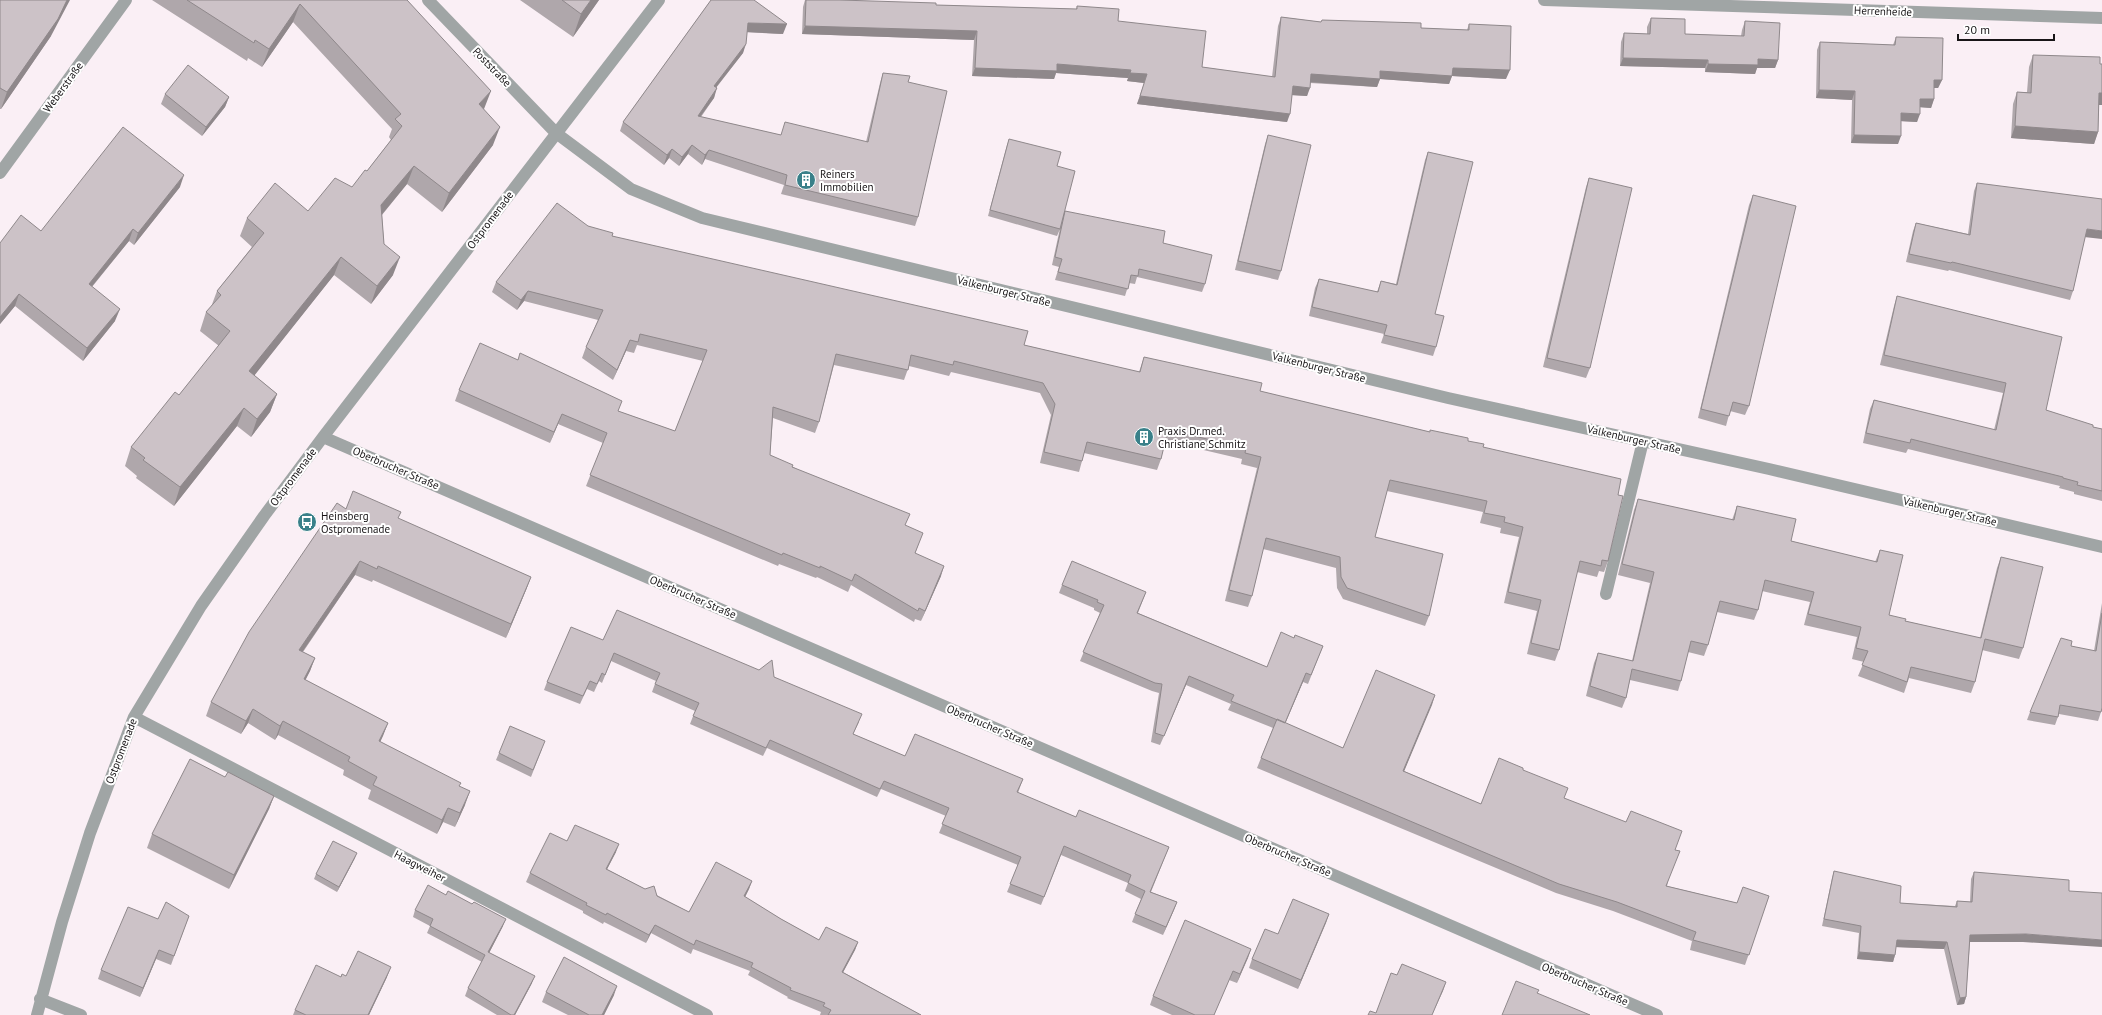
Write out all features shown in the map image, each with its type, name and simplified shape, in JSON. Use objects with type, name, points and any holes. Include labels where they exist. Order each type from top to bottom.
[{"type":"street","name":"Weberstraße","points":[[0,173],[126,0]]},
{"type":"street","name":"Poststraße","points":[[428,0],[556,133]]},
{"type":"street","name":"Ostpromenade","points":[[37,1015],[40,999],[62,922],[90,833],[134,717],[201,606],[264,516],[323,437],[659,0]]},
{"type":"street","name":"Herrenheide","points":[[1544,0],[2102,18]]},
{"type":"street","name":"Valkenburger Straße","points":[[556,133],[632,189],[702,218],[1448,398],[1643,441],[2102,547]]},
{"type":"street","name":"Oberbrucher Straße","points":[[323,437],[1657,1015]]},
{"type":"street","points":[[1606,594],[1643,441]]},
{"type":"street","name":"Haagweiher","points":[[134,717],[707,1015]]},
{"type":"street","points":[[40,999],[81,1015]]},
{"type":"building","points":[[0,0],[67,0],[58,19],[7,92],[0,88]]},
{"type":"building","points":[[187,0],[407,0],[491,91],[479,104],[500,127],[449,193],[414,166],[381,205],[384,244],[400,257],[377,286],[341,257],[249,371],[277,394],[257,419],[244,408],[180,487],[143,460],[145,458],[131,447],[175,392],[179,395],[230,331],[206,312],[221,295],[217,291],[264,233],[247,218],[275,183],[308,211],[335,178],[352,187],[365,170],[367,171],[402,126],[395,119],[401,114],[300,4],[269,49],[255,40],[254,43]]},
{"type":"building","points":[[562,0],[591,0],[581,14]]},
{"type":"building","points":[[711,0],[754,0],[787,24],[748,23],[746,44],[714,86],[717,88],[698,116],[781,135],[785,122],[868,142],[883,73],[910,76],[908,82],[947,91],[918,217],[785,185],[787,175],[709,150],[705,155],[692,145],[682,157],[672,149],[667,155],[623,122]]},
{"type":"building","points":[[806,0],[936,3],[936,5],[1077,9],[1077,6],[1119,9],[1118,21],[1206,31],[1202,67],[1275,77],[1281,17],[1321,22],[1322,20],[1421,23],[1421,28],[1469,30],[1469,24],[1511,26],[1510,70],[1453,68],[1452,76],[1380,71],[1380,79],[1311,74],[1310,88],[1293,86],[1290,114],[1140,96],[1147,74],[1130,73],[1131,70],[1057,64],[1057,71],[975,68],[977,31],[805,26]]},
{"type":"building","points":[[1651,18],[1685,19],[1685,34],[1744,36],[1745,21],[1780,23],[1778,60],[1758,59],[1758,65],[1708,64],[1708,60],[1623,58],[1624,33],[1650,34]]},
{"type":"building","points":[[1896,37],[1943,38],[1942,80],[1934,80],[1934,99],[1920,99],[1920,114],[1901,113],[1901,136],[1854,135],[1855,91],[1819,90],[1820,42],[1895,45]]},
{"type":"building","points":[[2033,55],[2100,57],[2100,64],[2102,64],[2102,93],[2099,93],[2098,132],[2015,126],[2017,92],[2031,93]]},
{"type":"building","points":[[188,65],[229,97],[206,127],[165,94]]},
{"type":"building","points":[[123,127],[184,175],[138,233],[133,229],[89,284],[120,309],[87,348],[19,294],[0,317],[0,243],[21,215],[41,231]]},
{"type":"building","points":[[1268,135],[1311,145],[1281,271],[1238,261]]},
{"type":"building","points":[[1009,139],[1061,152],[1057,166],[1075,171],[1060,229],[990,210]]},
{"type":"building","points":[[1428,152],[1473,162],[1435,314],[1444,316],[1436,347],[1384,335],[1387,325],[1312,307],[1319,279],[1378,292],[1381,281],[1397,285]]},
{"type":"building","points":[[1589,178],[1632,188],[1590,368],[1547,358]]},
{"type":"building","points":[[1977,183],[2102,199],[2102,231],[2087,229],[2073,291],[1952,262],[1909,254],[1916,223],[1970,235]]},
{"type":"building","points":[[1753,195],[1796,206],[1749,406],[1733,402],[1729,416],[1701,409]]},
{"type":"building","points":[[557,203],[588,226],[613,233],[612,236],[1028,331],[1024,345],[1140,372],[1144,357],[1262,383],[1260,391],[1430,432],[1430,430],[1468,438],[1468,441],[1484,444],[1483,447],[1621,479],[1618,495],[1623,496],[1608,561],[1602,560],[1601,566],[1580,561],[1559,650],[1531,643],[1541,600],[1508,592],[1523,527],[1504,522],[1505,517],[1484,513],[1487,501],[1390,480],[1375,537],[1443,554],[1429,616],[1347,588],[1341,577],[1340,557],[1266,538],[1252,596],[1229,590],[1261,457],[1245,453],[1246,448],[1168,430],[1161,459],[1087,442],[1082,461],[1044,452],[1055,404],[1043,383],[954,361],[953,365],[911,355],[908,370],[836,354],[819,422],[773,407],[770,455],[793,465],[792,467],[910,514],[905,525],[923,533],[915,553],[944,566],[925,611],[919,608],[918,611],[855,574],[852,581],[820,566],[820,568],[783,553],[782,555],[590,475],[607,433],[562,414],[554,432],[459,390],[480,343],[518,360],[520,353],[622,401],[618,411],[675,431],[707,350],[640,334],[638,342],[630,340],[617,370],[586,347],[603,310],[528,291],[521,300],[496,282]]},
{"type":"building","points":[[1065,211],[1165,231],[1163,243],[1212,255],[1205,284],[1139,269],[1138,276],[1131,275],[1128,289],[1058,272],[1062,259],[1055,257]]},
{"type":"building","points":[[1897,296],[2062,337],[2046,410],[2102,429],[2102,491],[2077,485],[2078,482],[2063,477],[1911,439],[1910,443],[1866,433],[1874,400],[1996,430],[2006,383],[1884,355]]},
{"type":"building","points":[[353,491],[401,512],[398,518],[531,577],[511,624],[378,566],[377,569],[360,561],[299,650],[315,658],[304,679],[388,723],[379,741],[461,783],[459,786],[470,791],[460,813],[448,808],[442,820],[373,785],[377,777],[348,761],[350,757],[283,721],[280,726],[253,709],[246,721],[211,702],[249,632],[337,503],[346,509]]},
{"type":"building","points":[[1638,499],[1734,520],[1737,506],[1796,519],[1791,541],[1877,562],[1880,550],[1903,555],[1889,615],[1906,619],[1905,621],[1981,638],[2001,557],[2043,567],[2023,648],[1985,639],[1975,682],[1911,667],[1907,682],[1862,665],[1868,651],[1856,648],[1861,627],[1808,614],[1814,592],[1765,580],[1758,610],[1720,601],[1708,645],[1691,641],[1681,681],[1632,669],[1626,698],[1590,686],[1598,653],[1633,661],[1654,572],[1622,564]]},
{"type":"building","points":[[1072,561],[1146,592],[1137,613],[1267,667],[1281,632],[1294,638],[1295,635],[1323,646],[1311,675],[1306,673],[1285,723],[1231,701],[1234,695],[1189,676],[1164,736],[1155,733],[1162,684],[1155,683],[1083,652],[1104,605],[1097,602],[1098,600],[1062,585]]},
{"type":"building","points":[[617,610],[759,670],[772,660],[774,677],[862,714],[853,734],[905,756],[915,734],[1023,779],[1017,792],[1076,817],[1079,810],[1169,847],[1150,892],[1177,902],[1166,927],[1135,914],[1145,891],[1128,883],[1131,875],[1064,846],[1044,897],[1010,884],[1021,857],[942,824],[949,808],[884,781],[880,789],[770,740],[766,748],[693,716],[699,703],[655,684],[660,673],[614,653],[605,675],[602,673],[597,684],[590,681],[583,696],[547,682],[571,627],[603,640]]},
{"type":"building","points":[[2102,613],[2101,712],[2060,705],[2058,717],[2030,712],[2061,638],[2072,641],[2071,646],[2096,651]]},
{"type":"building","points":[[1376,670],[1435,695],[1403,771],[1481,804],[1499,758],[1523,768],[1523,770],[1568,788],[1564,798],[1626,822],[1631,811],[1682,831],[1675,850],[1680,851],[1666,886],[1737,903],[1743,887],[1769,896],[1749,955],[1693,940],[1696,932],[1617,902],[1559,884],[1261,758],[1277,719],[1343,748]]},
{"type":"building","points":[[510,726],[545,741],[533,770],[499,753]]},
{"type":"building","points":[[190,759],[225,777],[228,772],[274,796],[234,875],[152,834]]},
{"type":"building","points":[[575,825],[619,844],[606,869],[645,889],[654,886],[657,896],[689,912],[716,862],[752,881],[744,896],[781,919],[819,940],[826,927],[858,942],[842,972],[921,1015],[828,1015],[831,1010],[823,1006],[825,1003],[790,990],[791,988],[751,967],[753,963],[696,940],[694,945],[655,925],[649,935],[607,913],[606,915],[586,905],[587,903],[530,873],[550,833],[567,841]]},
{"type":"building","points":[[333,841],[357,853],[339,887],[316,874]]},
{"type":"building","points":[[1834,871],[1901,886],[1900,903],[1957,907],[1957,901],[1972,902],[1974,872],[2069,880],[2069,891],[2102,893],[2102,940],[2026,934],[1970,935],[1966,997],[1960,998],[1947,942],[1897,940],[1895,955],[1859,952],[1861,926],[1824,919]]},
{"type":"building","points":[[428,885],[446,895],[448,891],[472,904],[474,902],[506,919],[488,952],[535,976],[514,1015],[511,1015],[468,988],[485,955],[430,926],[433,919],[415,910]]},
{"type":"building","points":[[1293,899],[1329,914],[1301,980],[1252,959],[1265,929],[1278,934]]},
{"type":"building","points":[[166,902],[189,916],[174,956],[159,950],[143,988],[101,970],[128,907],[158,919]]},
{"type":"building","points":[[1185,920],[1251,949],[1240,974],[1233,971],[1214,1015],[1195,1015],[1153,996]]},
{"type":"building","points":[[358,951],[391,967],[368,1015],[306,1015],[295,1010],[316,965],[341,977],[342,974],[346,976]]},
{"type":"building","points":[[564,957],[617,986],[602,1015],[589,1015],[546,992]]},
{"type":"building","points":[[1402,964],[1446,982],[1432,1015],[1368,1015],[1370,1011],[1376,1013],[1391,973],[1397,975]]},
{"type":"building","points":[[1516,981],[1539,990],[1537,993],[1590,1015],[1502,1015]]},
{"type":"place","name":"Reiners Immobilien","points":[[806,180]]},
{"type":"place","name":"Praxis Dr.med. Christiane Schmitz","points":[[1144,437]]},
{"type":"place","name":"Heinsberg Ostpromenade","points":[[307,522]]}]
